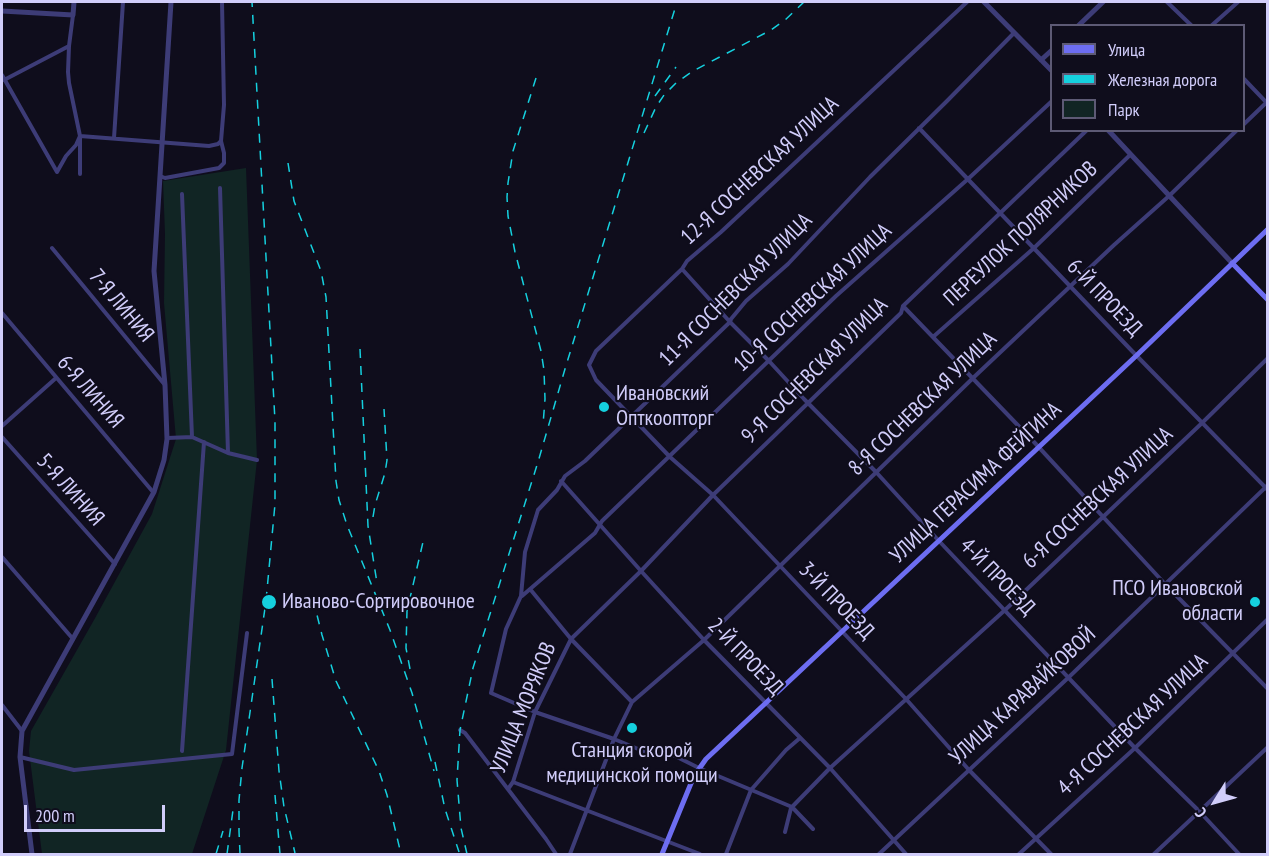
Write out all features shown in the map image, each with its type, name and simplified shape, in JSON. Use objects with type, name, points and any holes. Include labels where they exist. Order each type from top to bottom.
[{"type":"main road","name":"УЛИЦА ГЕРАСИМА ФЕЙГИНА","points":[[662,855],[694,776],[706,759],[1136,356],[1268,229]]},
{"type":"main road","points":[[1232,263],[1268,300]]},
{"type":"street","points":[[74,2],[69,46],[69,83],[80,136],[80,174]]},
{"type":"street","points":[[114,138],[123,2]]},
{"type":"street","points":[[32,855],[20,757],[22,731],[154,492],[164,460],[167,438],[165,386],[154,271],[171,2]]},
{"type":"street","points":[[159,176],[165,178],[222,166],[224,159],[221,141],[224,105],[222,2]]},
{"type":"street","name":"12-Я СОСНЕВСКАЯ УЛИЦА","points":[[593,374],[589,365],[596,351],[687,261],[967,2]]},
{"type":"street","points":[[984,2],[1050,69]]},
{"type":"street","points":[[1080,24],[1103,2]]},
{"type":"street","points":[[1167,2],[1189,24]]},
{"type":"street","points":[[1213,24],[1238,2]]},
{"type":"street","points":[[2,11],[73,15]]},
{"type":"street","name":"11-Я СОСНЕВСКАЯ УЛИЦА","points":[[535,712],[491,693],[506,629],[521,596],[525,552],[538,510],[558,490],[565,476],[585,461],[730,322],[746,301],[788,264],[870,177],[1014,33]]},
{"type":"street","points":[[69,46],[3,78],[57,172],[80,136]]},
{"type":"street","points":[[1041,60],[1050,52]]},
{"type":"street","points":[[1245,80],[1267,103],[1245,123]]},
{"type":"street","name":"10-Я СОСНЕВСКАЯ УЛИЦА","points":[[521,596],[596,532],[602,521],[631,492],[836,296],[1050,103]]},
{"type":"street","name":"6-Й ПРОЕЗД","points":[[919,128],[1136,356],[1267,488]]},
{"type":"street","name":"9-Я СОСНЕВСКАЯ УЛИЦА","points":[[571,639],[713,495],[901,314],[903,306],[1085,132]]},
{"type":"street","points":[[1110,132],[1232,263]]},
{"type":"street","name":"8-Я СОСНЕВСКАЯ УЛИЦА","points":[[632,702],[704,640],[973,378],[1235,132]]},
{"type":"street","points":[[80,136],[209,146],[221,141]]},
{"type":"street","name":"ПЕРЕУЛОК ПОЛЯРНИКОВ","points":[[933,337],[1034,248],[1130,154]]},
{"type":"street","points":[[220,188],[228,453]]},
{"type":"street","points":[[182,194],[192,437]]},
{"type":"street","name":"7-Я ЛИНИЯ","points":[[52,248],[165,386]]},
{"type":"street","name":"4-Й ПРОЕЗД","points":[[681,269],[1239,855]]},
{"type":"street","points":[[903,306],[1039,447],[1165,584],[1268,689]]},
{"type":"street","name":"6-Я ЛИНИЯ","points":[[2,313],[154,492]]},
{"type":"street","name":"6-Я СОСНЕВСКАЯ УЛИЦА","points":[[792,807],[830,768],[1005,610],[1268,358]]},
{"type":"street","name":"3-Й ПРОЕЗД","points":[[593,374],[596,380],[670,457],[713,495],[1051,855]]},
{"type":"street","points":[[2,426],[56,378]]},
{"type":"street","points":[[167,438],[192,437],[228,453],[257,460]]},
{"type":"street","name":"5-Я ЛИНИЯ","points":[[2,438],[115,564]]},
{"type":"street","points":[[182,751],[204,442]]},
{"type":"street","name":"2-Й ПРОЕЗД","points":[[562,482],[704,640],[830,768],[906,855]]},
{"type":"street","name":"УЛИЦА КАРАВАЙКОВОЙ","points":[[879,855],[1267,488]]},
{"type":"street","points":[[2,557],[73,640]]},
{"type":"street","points":[[530,589],[571,639],[632,702],[614,739],[570,855]]},
{"type":"street","name":"4-Я СОСНЕВСКАЯ УЛИЦА","points":[[1019,855],[1135,748],[1268,619]]},
{"type":"street","points":[[20,757],[74,770],[232,754],[247,633]]},
{"type":"street","name":"УЛИЦА МОРЯКОВ","points":[[508,789],[513,782],[535,712],[571,639]]},
{"type":"street","points":[[2,705],[22,731]]},
{"type":"street","points":[[535,712],[614,739],[654,756],[664,751],[792,807],[813,829]]},
{"type":"street","points":[[460,730],[465,733],[556,855]]},
{"type":"street","points":[[726,855],[751,790],[786,750],[800,738]]},
{"type":"street","points":[[1154,855],[1268,747]]},
{"type":"street","points":[[513,782],[700,855]]},
{"type":"street","points":[[785,832],[792,807]]},
{"type":"green space","points":[[246,168],[257,460],[226,750],[192,854],[42,854],[29,751],[31,731],[152,514],[176,439],[164,303],[163,181]]},
{"type":"railway","points":[[240,854],[239,800],[242,768],[266,601],[275,504],[275,421],[252,2]]},
{"type":"railway","points":[[467,854],[461,828],[457,780],[460,730],[473,668],[538,462],[677,2]]},
{"type":"railway","points":[[644,133],[656,107],[676,83],[693,71],[771,30],[804,2]]},
{"type":"railway","points":[[655,96],[676,67]]},
{"type":"railway","points":[[536,78],[513,151],[507,197],[515,252],[541,351],[545,399],[543,425]]},
{"type":"railway","points":[[288,163],[294,201],[321,271],[326,297],[339,500],[390,630],[412,693],[434,771]]},
{"type":"railway","points":[[360,349],[368,526],[377,583]]},
{"type":"railway","points":[[373,517],[387,460],[384,409]]},
{"type":"railway","points":[[410,669],[406,648],[407,611],[423,542]]},
{"type":"railway","points":[[313,599],[336,681],[379,771],[401,854]]},
{"type":"railway","points":[[272,679],[279,771],[284,807],[295,853]]},
{"type":"railway","points":[[435,762],[445,809],[459,852]]},
{"type":"railway","points":[[275,795],[280,854]]},
{"type":"railway","points":[[227,854],[233,810]]},
{"type":"railway","points":[[216,854],[223,831]]},
{"type":"place","name":"Ивановский Опткоопторг","points":[[604,407]]},
{"type":"place","name":"Иваново-Сортировочное","points":[[269,602]]},
{"type":"place","name":"ПСО Ивановской области","points":[[1255,602]]},
{"type":"place","name":"Станция скорой медицинской помощи","points":[[632,728]]}]
